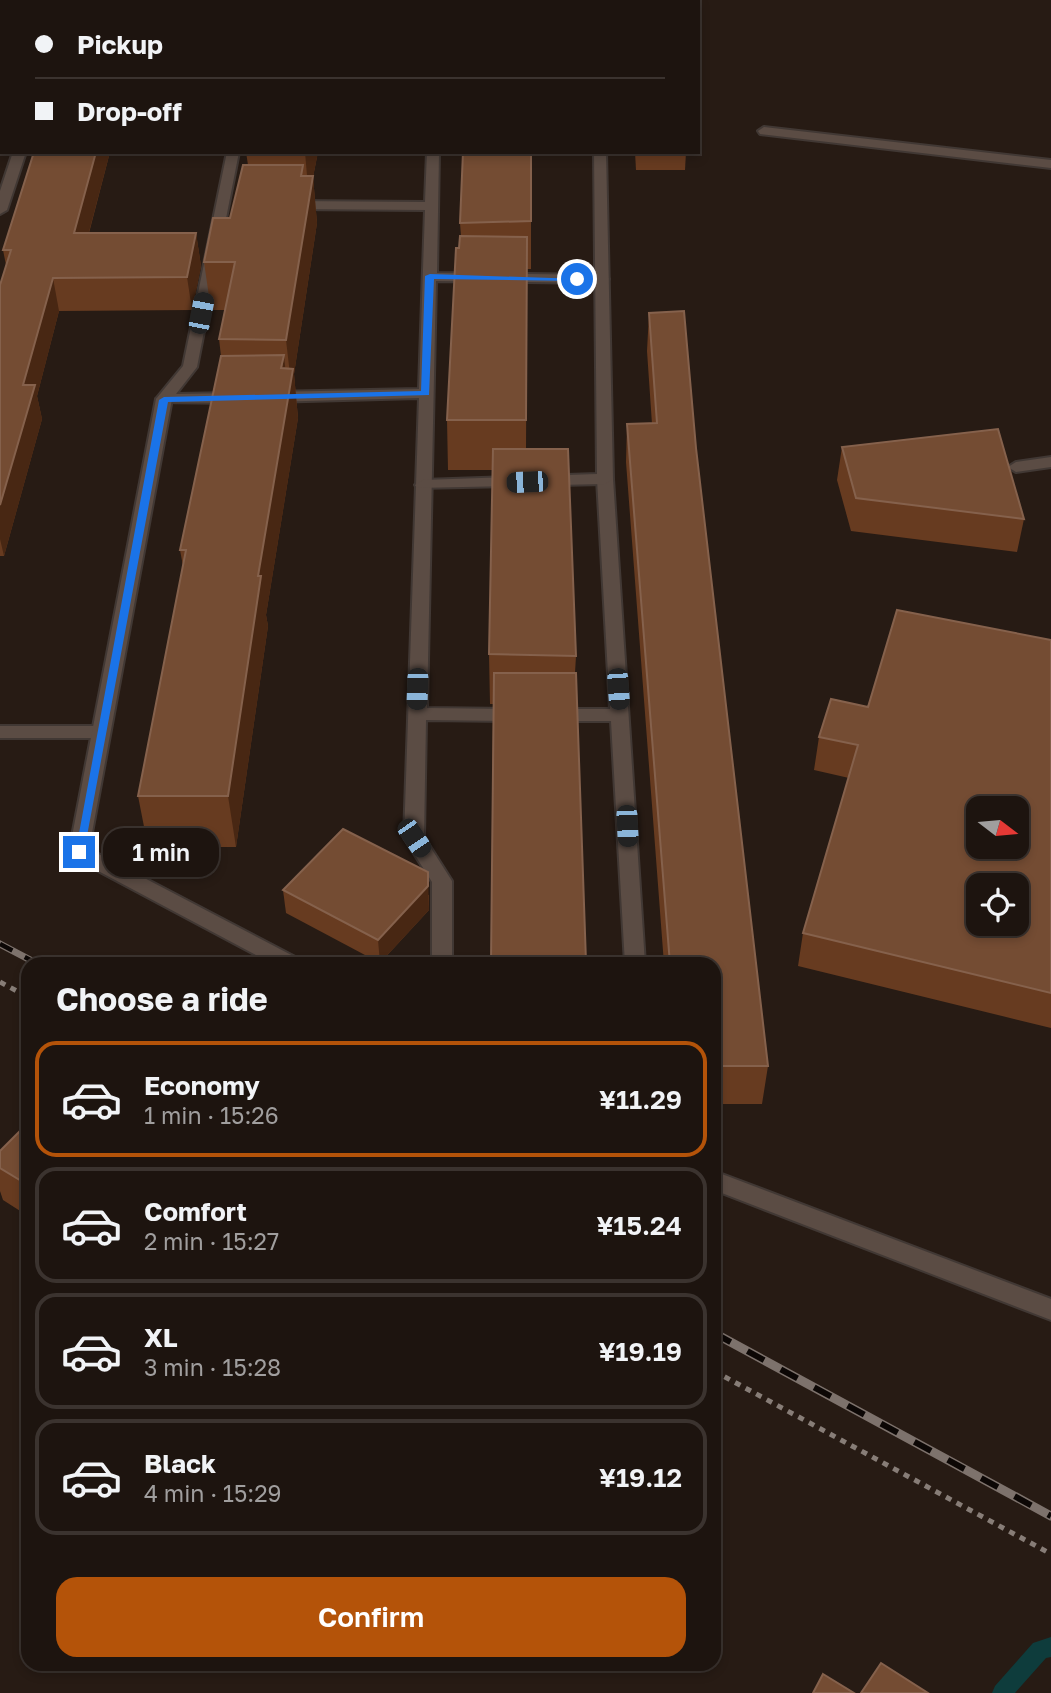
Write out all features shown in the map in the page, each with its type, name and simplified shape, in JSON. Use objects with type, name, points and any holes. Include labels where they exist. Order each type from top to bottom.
[{"type":"street","points":[[764,131],[1051,164]]},
{"type":"street","points":[[0,210],[19,154]]},
{"type":"street","points":[[233,154],[229,205],[190,367],[164,400],[79,852],[277,957]]},
{"type":"street","points":[[433,154],[414,838],[442,881],[442,957]]},
{"type":"street","points":[[600,154],[605,479],[635,957]]},
{"type":"street","points":[[278,205],[432,206]]},
{"type":"street","points":[[430,276],[602,279]]},
{"type":"street","points":[[164,400],[426,393]]},
{"type":"street","points":[[1016,467],[1051,462]]},
{"type":"street","points":[[423,485],[605,479]]},
{"type":"street","points":[[417,714],[620,715]]},
{"type":"street","points":[[0,732],[101,732]]},
{"type":"street","points":[[721,1183],[1051,1310]]},
{"type":"path","points":[[0,982],[21,993]]},
{"type":"path","points":[[721,1375],[1051,1554]]},
{"type":"building","points":[[33,154],[95,154],[74,233],[196,233],[187,277],[53,278],[23,385],[35,385],[0,505],[0,285],[11,250],[3,250]]},
{"type":"building","points":[[463,154],[531,154],[531,221],[460,223]]},
{"type":"building","points":[[243,165],[303,165],[301,176],[313,176],[286,340],[219,339],[235,262],[204,262],[213,218],[230,218]]},
{"type":"building","points":[[460,236],[527,237],[526,420],[447,420],[456,248],[459,248]]},
{"type":"building","points":[[684,311],[696,448],[768,1066],[721,1066],[721,957],[669,957],[627,424],[657,423],[649,313]]},
{"type":"building","points":[[284,355],[281,368],[293,369],[258,576],[261,576],[228,796],[138,796],[186,550],[180,550],[221,356]]},
{"type":"building","points":[[998,429],[1024,519],[856,498],[842,447]]},
{"type":"building","points":[[493,449],[568,449],[576,656],[489,654]]},
{"type":"building","points":[[897,610],[1051,640],[1051,993],[803,933],[858,745],[819,737],[831,699],[868,707]]},
{"type":"building","points":[[494,673],[576,673],[586,957],[491,957]]},
{"type":"building","points":[[343,829],[428,872],[428,886],[378,940],[283,890]]},
{"type":"building","points":[[21,1130],[21,1181],[0,1168],[0,1151]]},
{"type":"building","points":[[881,1663],[928,1693],[861,1693]]},
{"type":"building","points":[[823,1674],[854,1693],[813,1693]]},
{"type":"waterway","points":[[1002,1693],[1040,1650],[1051,1647]]},
{"type":"railway","points":[[0,944],[25,957]]},
{"type":"railway","points":[[721,1337],[1051,1516]]},
{"type":"route","points":[[79,852],[164,400],[426,393],[430,276],[577,279]]}]
